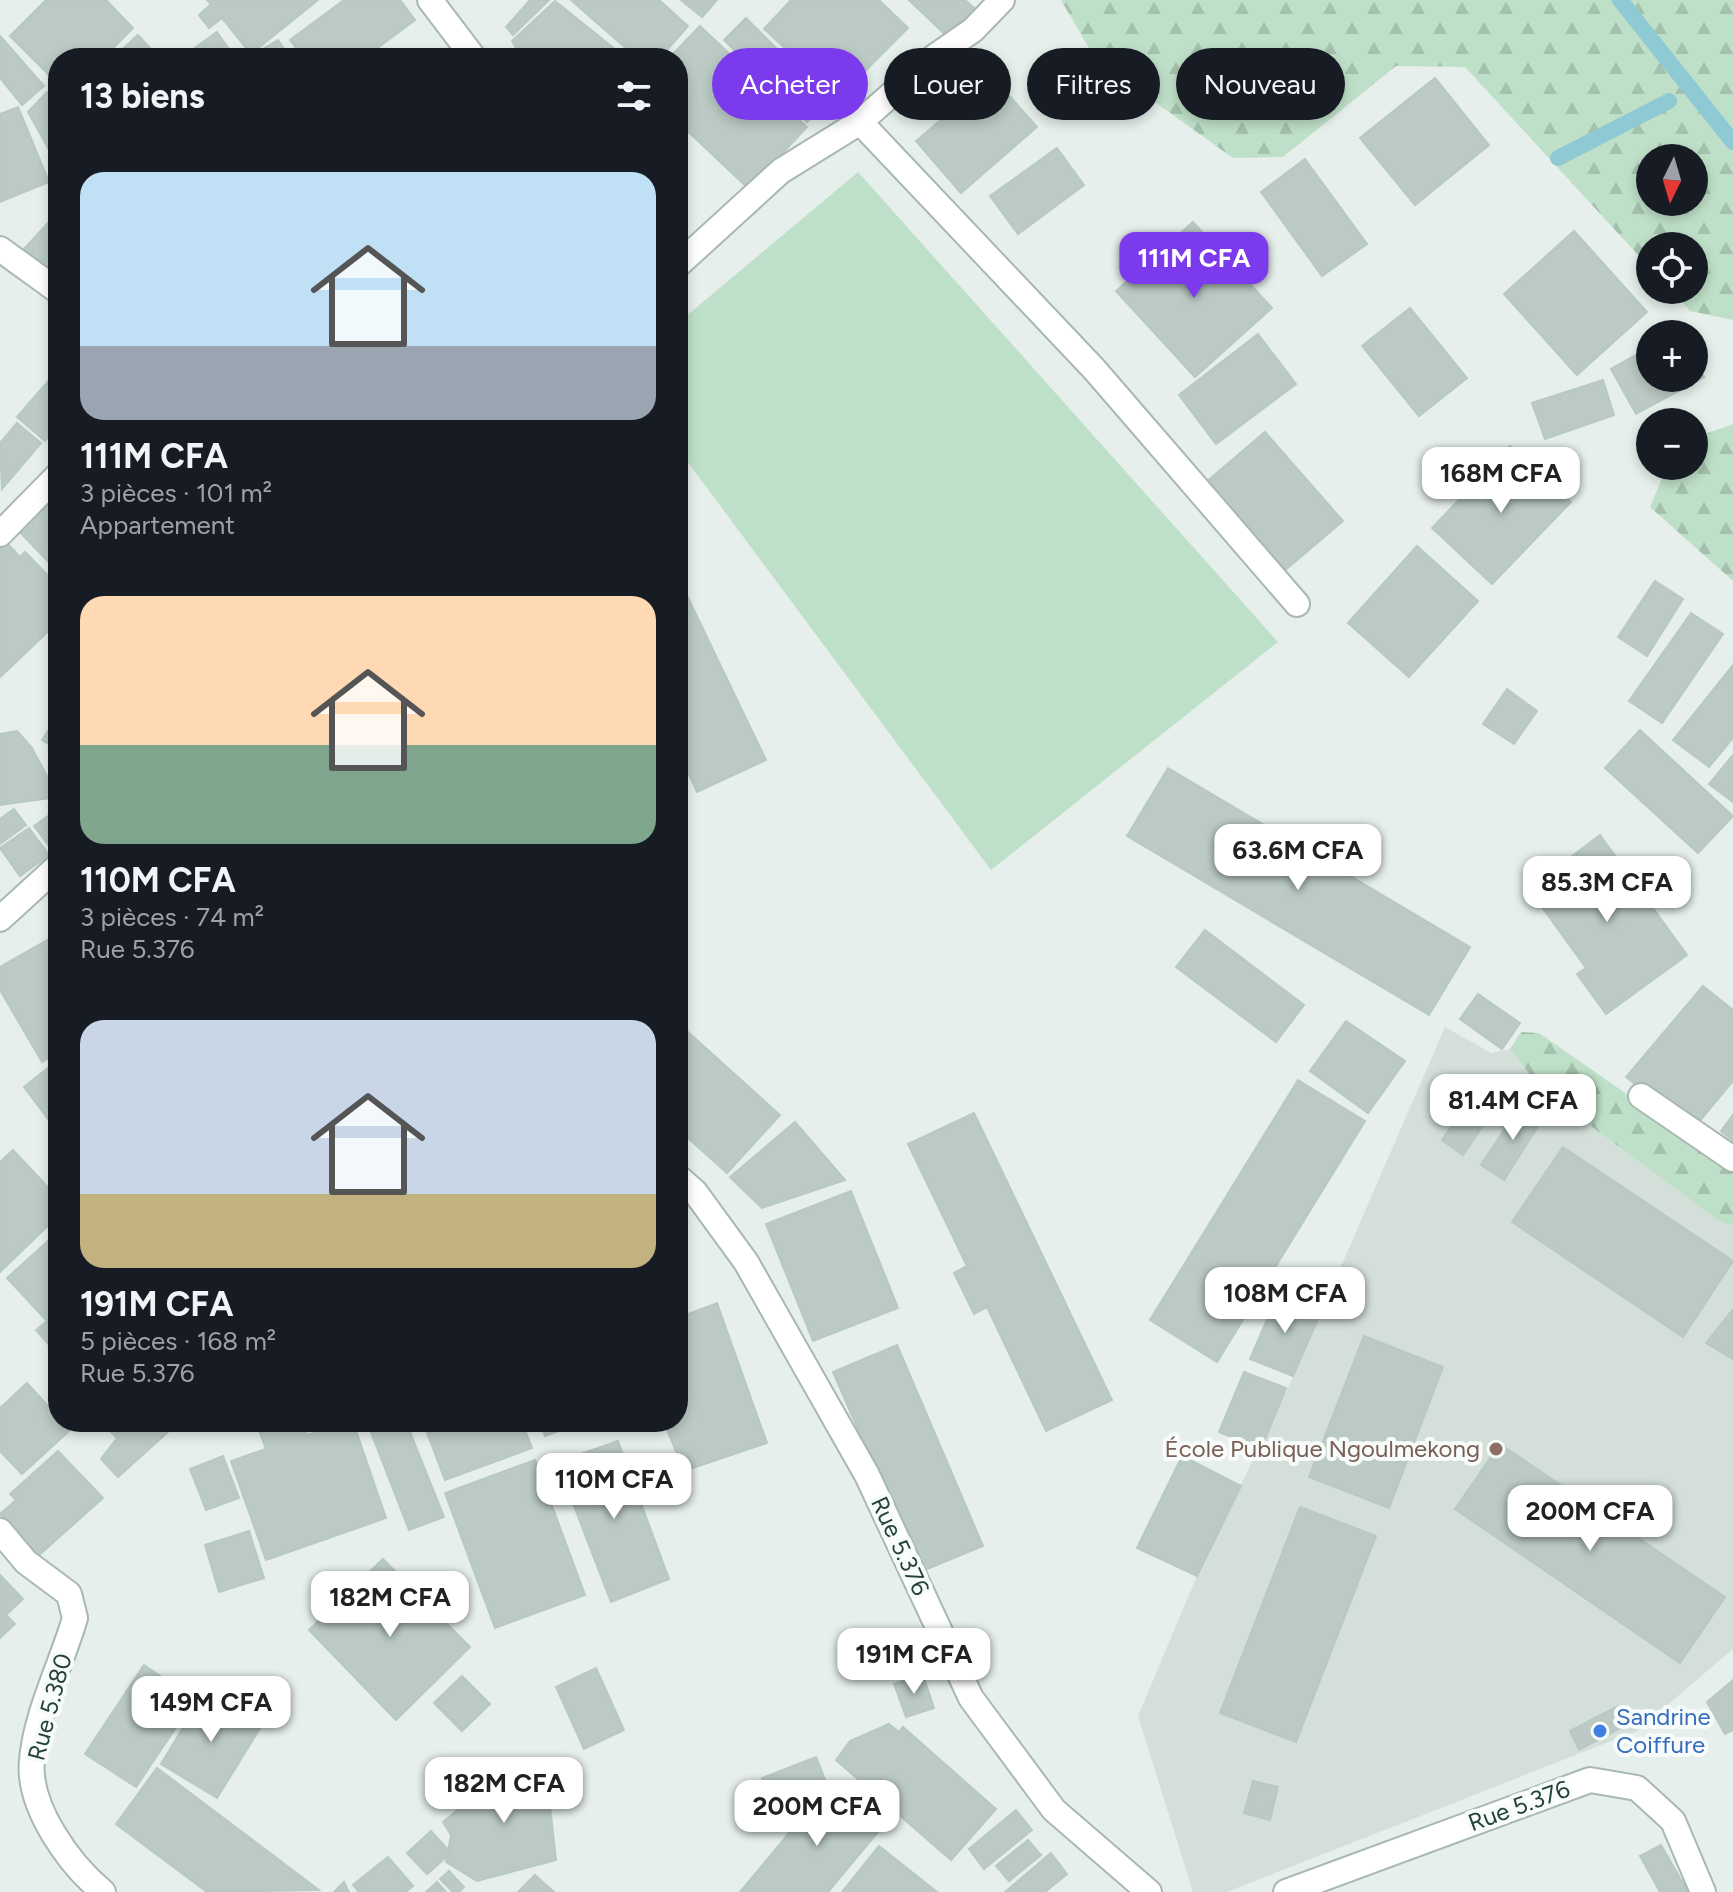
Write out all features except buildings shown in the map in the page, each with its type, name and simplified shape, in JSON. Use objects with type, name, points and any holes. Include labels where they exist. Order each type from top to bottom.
[{"type":"street","points":[[430,0],[466,48]]},
{"type":"street","points":[[688,256],[781,171],[860,122],[934,57],[973,30],[1002,0]]},
{"type":"street","points":[[860,122],[1094,369],[1297,604]]},
{"type":"street","points":[[0,249],[48,284]]},
{"type":"street","points":[[0,534],[48,485]]},
{"type":"street","points":[[0,919],[48,875]]},
{"type":"street","points":[[1641,1096],[1733,1159]]},
{"type":"street","name":"Rue 5.376","points":[[688,1186],[746,1262],[867,1475],[971,1698],[1054,1810],[1149,1892]]},
{"type":"street","name":"Rue 5.380","points":[[0,1531],[26,1562],[69,1594],[75,1618],[31,1762],[42,1818],[91,1882],[103,1892]]},
{"type":"street","name":"Rue 5.376","points":[[1286,1892],[1590,1780],[1637,1788],[1673,1821],[1703,1892]]},
{"type":"shaded area","name":"École Publique Ngoulmekong","points":[[1445,1027],[1491,1053],[1510,1049],[1542,1090],[1719,1221],[1733,1226],[1733,1649],[1637,1731],[1227,1892],[1193,1892],[1138,1716],[1197,1576],[1293,1377]]},
{"type":"green space","points":[[1061,0],[1733,0],[1733,320],[1690,311],[1684,304],[1708,304],[1708,232],[1636,232],[1636,253],[1465,67],[1396,66],[1345,107],[1345,48],[1176,48],[1176,117],[1160,106],[1160,48],[1089,48]]},
{"type":"green space","points":[[1180,120],[1329,120],[1283,157],[1233,158]]},
{"type":"green space","points":[[858,172],[1278,642],[991,870],[688,462],[688,315]]},
{"type":"green space","points":[[1733,424],[1733,581],[1650,507],[1661,480],[1708,480],[1708,433]]},
{"type":"green space","points":[[1521,1032],[1539,1033],[1733,1168],[1733,1226],[1719,1221],[1542,1090],[1510,1049]]},
{"type":"waterway","points":[[1620,0],[1733,142]]},
{"type":"waterway","points":[[1558,158],[1669,101]]},
{"type":"place","name":"École Publique Ngoulmekong","points":[[1496,1449]]},
{"type":"place","name":"Sandrine Coiffure","points":[[1600,1731]]}]
